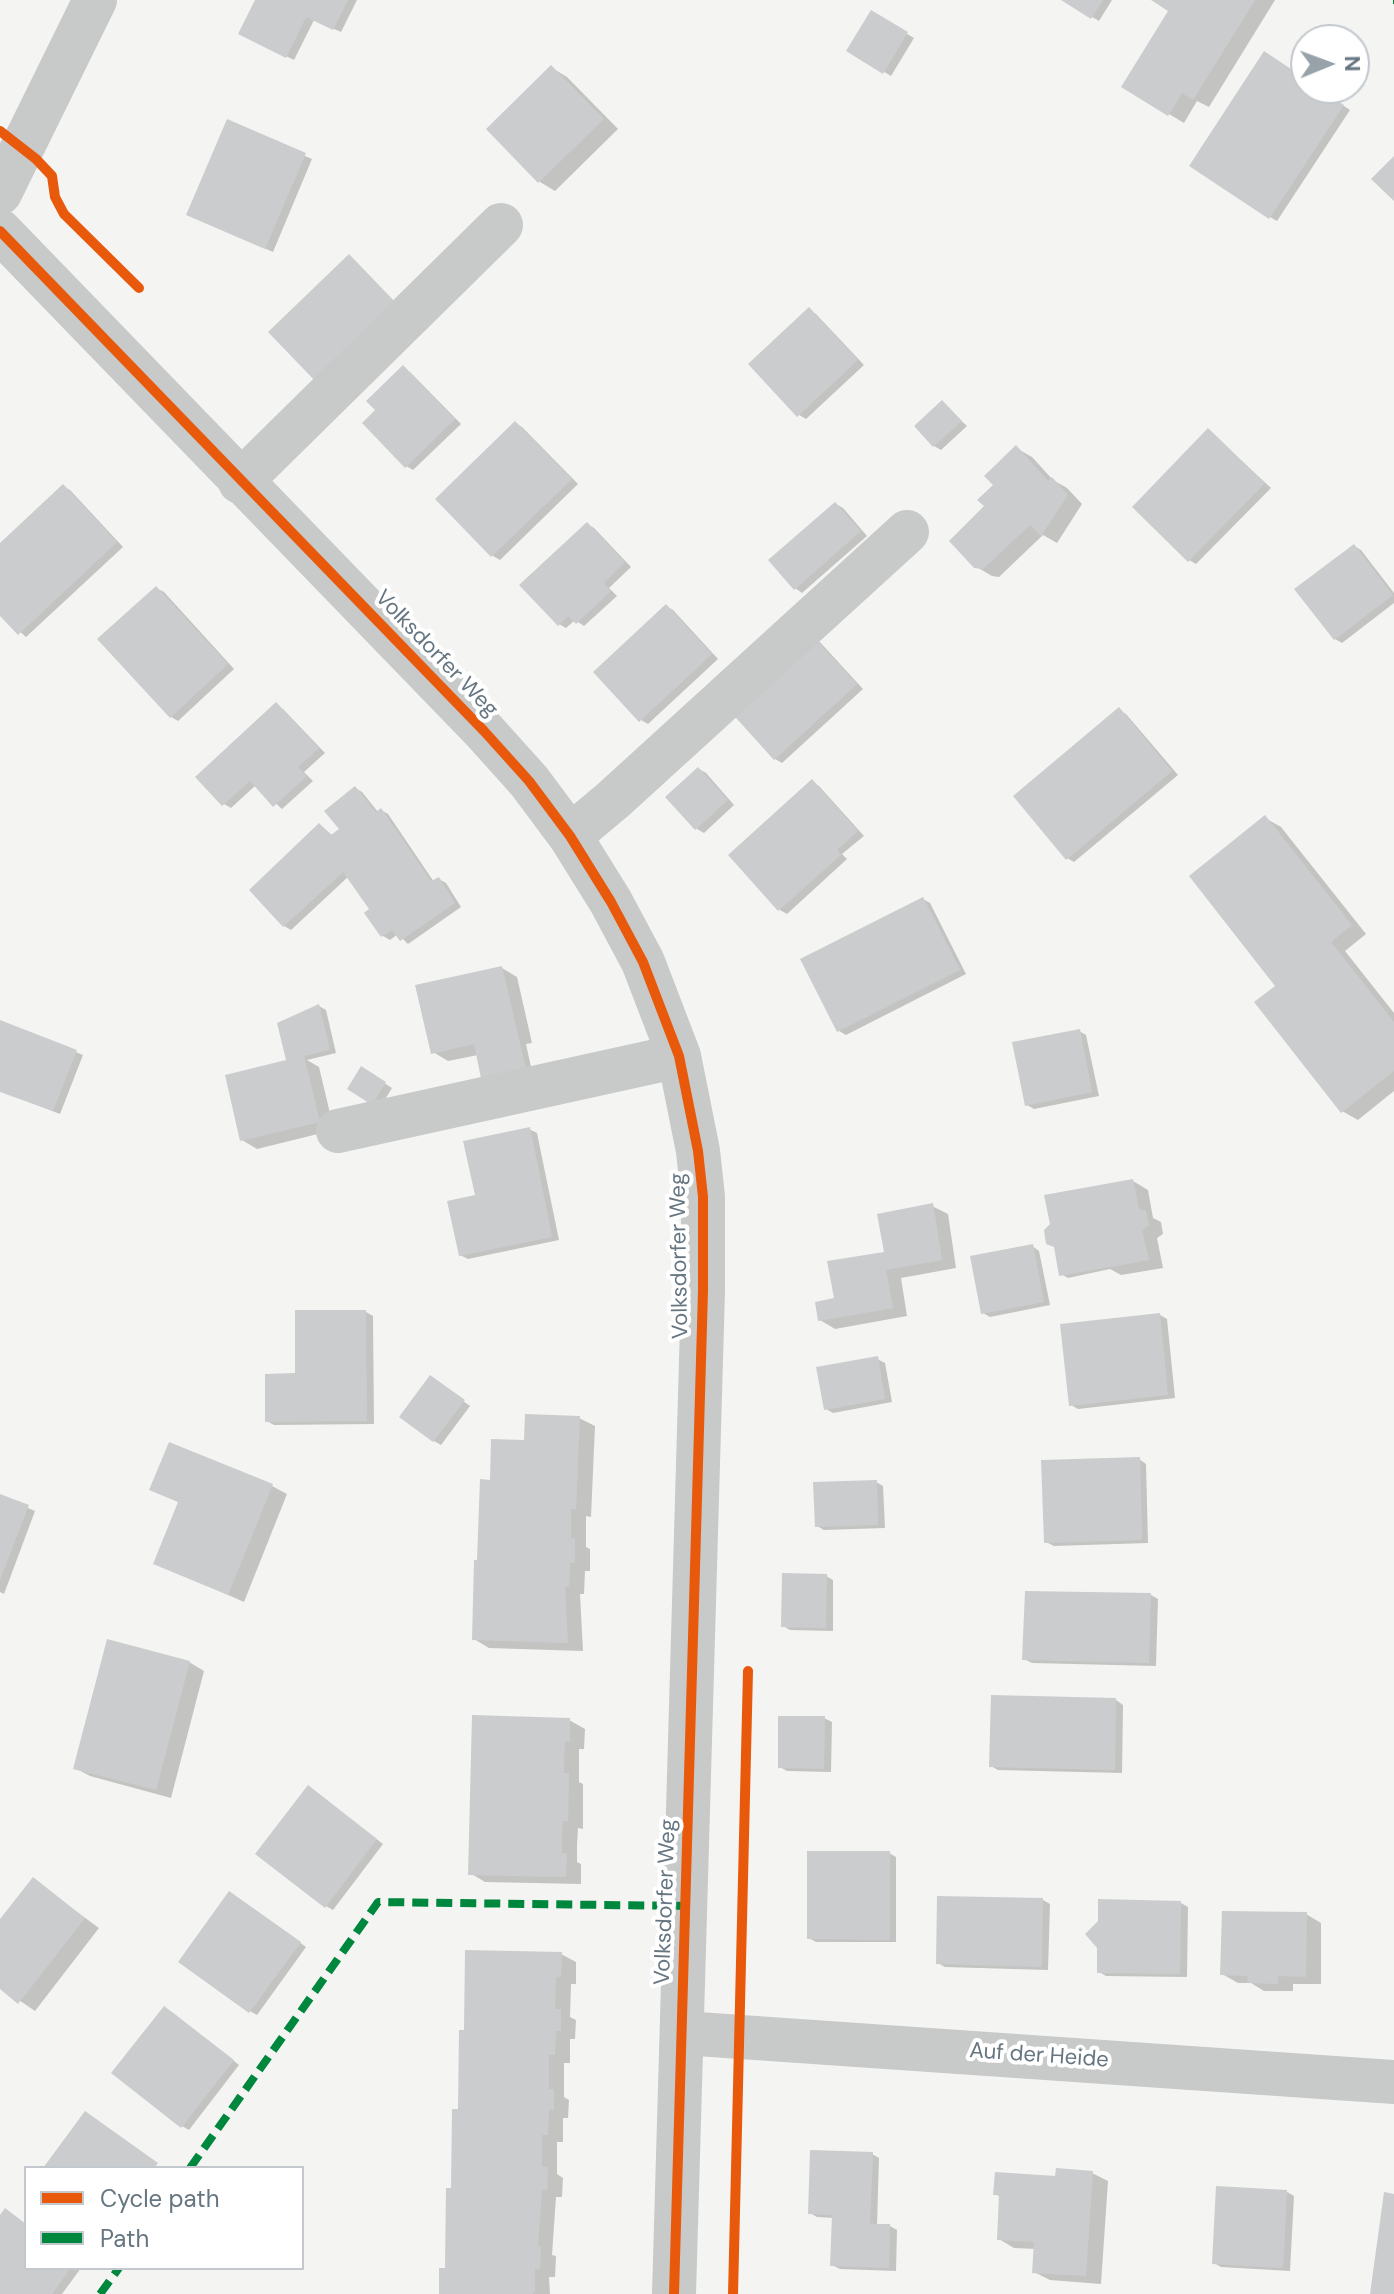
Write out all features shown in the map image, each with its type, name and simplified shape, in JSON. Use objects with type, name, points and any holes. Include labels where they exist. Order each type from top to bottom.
[{"type":"street","points":[[0,193],[95,0]]},
{"type":"street","points":[[240,482],[501,225]]},
{"type":"street","name":"Volksdorfer Weg","points":[[0,231],[529,781],[570,836],[611,902],[643,962],[679,1056],[698,1151],[703,1197],[703,1251],[674,2294]]},
{"type":"street","points":[[570,836],[907,532]]},
{"type":"street","points":[[338,1131],[679,1056]]},
{"type":"street","name":"Auf der Heide","points":[[683,2033],[1394,2082]]},
{"type":"building","points":[[255,0],[348,0],[333,30],[306,17],[286,58],[238,34]]},
{"type":"building","points":[[1061,0],[1103,0],[1091,19]]},
{"type":"building","points":[[1151,0],[1255,0],[1193,100],[1182,93],[1168,116],[1121,87],[1168,11]]},
{"type":"building","points":[[871,10],[908,32],[883,74],[846,51]]},
{"type":"building","points":[[1264,51],[1290,68],[1290,104],[1344,105],[1269,219],[1189,166]]},
{"type":"building","points":[[551,65],[604,119],[538,183],[486,129]]},
{"type":"building","points":[[227,119],[306,153],[265,249],[186,215]]},
{"type":"building","points":[[1394,156],[1394,201],[1371,179]]},
{"type":"building","points":[[349,254],[399,306],[318,384],[268,332]]},
{"type":"building","points":[[809,307],[858,360],[797,417],[748,364]]},
{"type":"building","points":[[403,365],[455,419],[405,468],[362,423],[375,410],[366,401]]},
{"type":"building","points":[[942,400],[962,421],[933,447],[914,426]]},
{"type":"building","points":[[515,421],[572,479],[491,557],[435,499]]},
{"type":"building","points":[[1208,428],[1265,483],[1188,562],[1132,507]]},
{"type":"building","points":[[1016,445],[1048,481],[1052,477],[1068,495],[1041,536],[1030,525],[983,569],[974,568],[949,541],[984,506],[977,500],[993,485],[984,476]]},
{"type":"building","points":[[63,484],[117,542],[18,635],[0,616],[0,543]]},
{"type":"building","points":[[835,502],[861,531],[794,590],[768,560]]},
{"type":"building","points":[[587,522],[625,562],[604,583],[611,591],[576,624],[568,616],[558,626],[519,585]]},
{"type":"building","points":[[1354,544],[1393,595],[1334,640],[1294,589]]},
{"type":"building","points":[[156,586],[228,664],[170,718],[97,639]]},
{"type":"building","points":[[666,604],[712,654],[639,722],[593,672]]},
{"type":"building","points":[[811,634],[857,684],[774,760],[728,709]]},
{"type":"building","points":[[276,702],[319,748],[298,767],[307,776],[273,807],[250,781],[222,806],[195,777]]},
{"type":"building","points":[[1119,707],[1172,771],[1066,860],[1013,796]]},
{"type":"building","points":[[698,767],[728,800],[695,830],[665,797]]},
{"type":"building","points":[[812,779],[858,831],[837,850],[841,855],[778,911],[728,855]]},
{"type":"building","points":[[355,786],[376,812],[381,808],[431,881],[439,877],[455,903],[400,941],[392,930],[381,937],[364,913],[369,909],[343,872],[283,927],[249,890],[319,823],[331,835],[339,829],[324,811]]},
{"type":"building","points":[[1265,815],[1352,925],[1331,942],[1394,1022],[1394,1071],[1341,1113],[1254,1002],[1275,986],[1189,876]]},
{"type":"building","points":[[923,897],[960,970],[837,1032],[800,959]]},
{"type":"building","points":[[502,966],[528,1078],[483,1088],[474,1044],[431,1054],[415,985]]},
{"type":"building","points":[[319,1004],[330,1050],[304,1056],[320,1122],[240,1141],[225,1075],[286,1060],[277,1023]]},
{"type":"building","points":[[0,1020],[77,1050],[53,1111],[0,1092]]},
{"type":"building","points":[[1080,1029],[1092,1092],[1025,1106],[1012,1042]]},
{"type":"building","points":[[361,1066],[386,1082],[372,1105],[347,1089]]},
{"type":"building","points":[[530,1127],[552,1237],[459,1256],[447,1201],[475,1195],[463,1141]]},
{"type":"building","points":[[1133,1179],[1139,1209],[1146,1211],[1149,1225],[1142,1230],[1149,1260],[1059,1276],[1054,1247],[1046,1244],[1044,1230],[1050,1224],[1044,1195]]},
{"type":"building","points":[[933,1203],[942,1260],[886,1270],[893,1308],[818,1321],[815,1302],[834,1298],[827,1261],[884,1252],[877,1214]]},
{"type":"building","points":[[1033,1244],[1044,1302],[981,1314],[970,1256]]},
{"type":"building","points":[[295,1310],[366,1310],[367,1421],[265,1422],[265,1374],[295,1373]]},
{"type":"building","points":[[1160,1313],[1168,1395],[1069,1406],[1060,1324]]},
{"type":"building","points":[[878,1356],[885,1399],[824,1410],[816,1367]]},
{"type":"building","points":[[430,1375],[465,1400],[433,1442],[399,1417]]},
{"type":"building","points":[[525,1414],[580,1416],[576,1509],[571,1509],[575,1563],[570,1563],[569,1587],[565,1587],[568,1643],[472,1640],[480,1479],[490,1480],[491,1439],[524,1440]]},
{"type":"building","points":[[169,1442],[273,1484],[228,1595],[153,1564],[178,1502],[149,1490]]},
{"type":"building","points":[[1140,1457],[1142,1540],[1044,1543],[1041,1460]]},
{"type":"building","points":[[877,1480],[878,1525],[815,1527],[813,1482]]},
{"type":"building","points":[[0,1494],[29,1505],[0,1580]]},
{"type":"building","points":[[782,1573],[827,1574],[826,1628],[781,1627]]},
{"type":"building","points":[[1025,1591],[1151,1593],[1149,1663],[1022,1660]]},
{"type":"building","points":[[107,1639],[190,1661],[156,1790],[73,1769]]},
{"type":"building","points":[[991,1695],[1116,1698],[1115,1770],[989,1767]]},
{"type":"building","points":[[472,1715],[570,1718],[570,1742],[565,1741],[564,1758],[564,1773],[569,1773],[568,1821],[563,1821],[562,1837],[562,1853],[567,1853],[566,1877],[468,1875]]},
{"type":"building","points":[[778,1716],[825,1716],[824,1769],[778,1768]]},
{"type":"building","points":[[308,1785],[377,1839],[325,1908],[255,1854]]},
{"type":"building","points":[[807,1851],[890,1851],[890,1940],[807,1939]]},
{"type":"building","points":[[33,1877],[85,1918],[18,2004],[0,1989],[0,1919]]},
{"type":"building","points":[[229,1891],[301,1942],[249,2013],[178,1962]]},
{"type":"building","points":[[937,1896],[1043,1898],[1042,1967],[936,1964]]},
{"type":"building","points":[[1098,1899],[1181,1901],[1180,1974],[1097,1973],[1097,1948],[1085,1934],[1098,1921]]},
{"type":"building","points":[[1222,1911],[1307,1912],[1306,1977],[1278,1976],[1278,1984],[1247,1983],[1248,1976],[1220,1975]]},
{"type":"building","points":[[465,1950],[562,1952],[561,1976],[556,1977],[555,2009],[561,2009],[561,2031],[556,2031],[555,2055],[549,2055],[549,2089],[554,2089],[554,2110],[549,2110],[548,2135],[542,2135],[542,2166],[548,2167],[547,2190],[542,2190],[538,2246],[541,2246],[540,2269],[535,2269],[535,2291],[532,2294],[439,2294],[439,2268],[445,2268],[446,2188],[451,2188],[452,2109],[458,2109],[459,2030],[464,2030]]},
{"type":"building","points":[[164,2006],[234,2060],[181,2128],[111,2073]]},
{"type":"building","points":[[85,2111],[158,2163],[156,2166],[44,2166]]},
{"type":"building","points":[[810,2150],[873,2152],[870,2224],[890,2224],[889,2268],[830,2266],[832,2215],[808,2214]]},
{"type":"building","points":[[1056,2168],[1093,2171],[1086,2276],[1032,2273],[1034,2242],[997,2240],[999,2195],[993,2195],[995,2172],[1055,2176]]},
{"type":"building","points":[[1216,2186],[1287,2190],[1283,2268],[1212,2264]]},
{"type":"building","points":[[1384,2192],[1394,2194],[1394,2294],[1370,2294]]},
{"type":"building","points":[[5,2208],[24,2222],[24,2270],[70,2270],[52,2294],[0,2294],[0,2215]]},
{"type":"marked path","points":[[191,2166],[378,1902],[686,1906]]},
{"type":"marked path","points":[[100,2294],[118,2270]]},
{"type":"cycle path","points":[[0,131],[52,176],[55,197],[64,214],[139,288]]},
{"type":"cycle path","points":[[0,231],[529,781],[570,836],[611,902],[643,962],[679,1056],[698,1151],[703,1197],[703,1291],[674,2294]]},
{"type":"cycle path","points":[[733,2294],[748,1671]]}]
